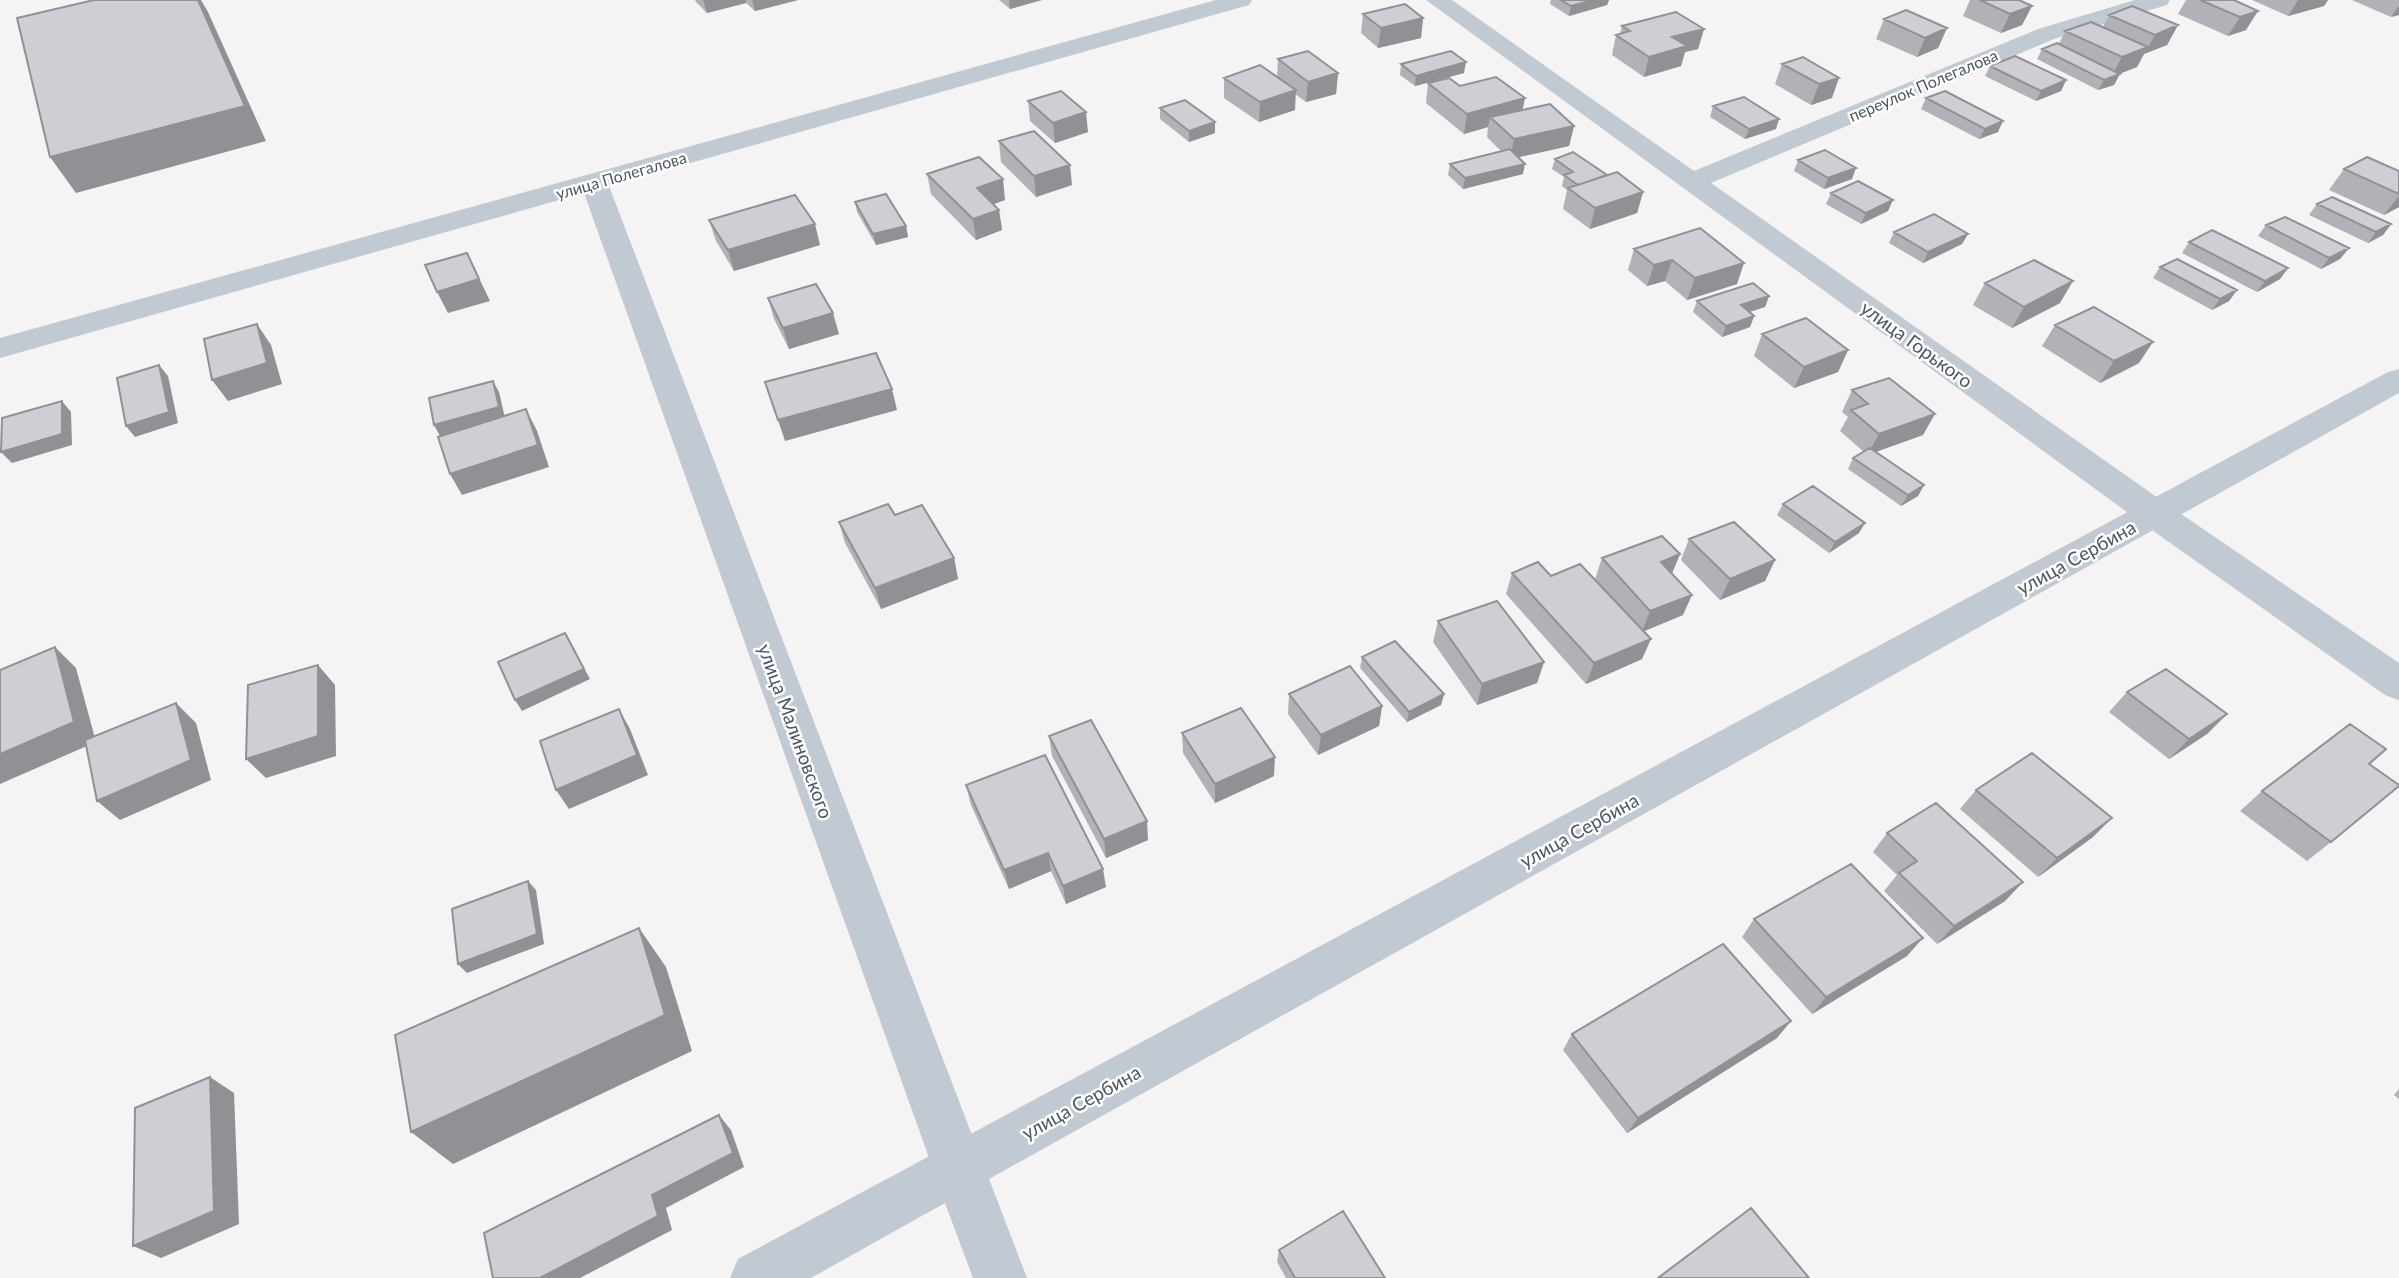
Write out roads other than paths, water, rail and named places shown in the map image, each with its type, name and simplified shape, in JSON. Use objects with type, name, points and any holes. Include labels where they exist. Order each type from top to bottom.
[{"type":"street","name":"улица Полегалова","points":[[0,348],[1241,0]]},
{"type":"street","name":"улица Горького","points":[[1437,0],[2155,514],[2399,684]]},
{"type":"street","name":"переулок Полегалова","points":[[1691,182],[2046,34],[2160,0]]},
{"type":"street","name":"улица Малиновского","points":[[594,183],[1000,1278]]},
{"type":"street","name":"улица Сербина","points":[[757,1278],[2399,379]]}]
